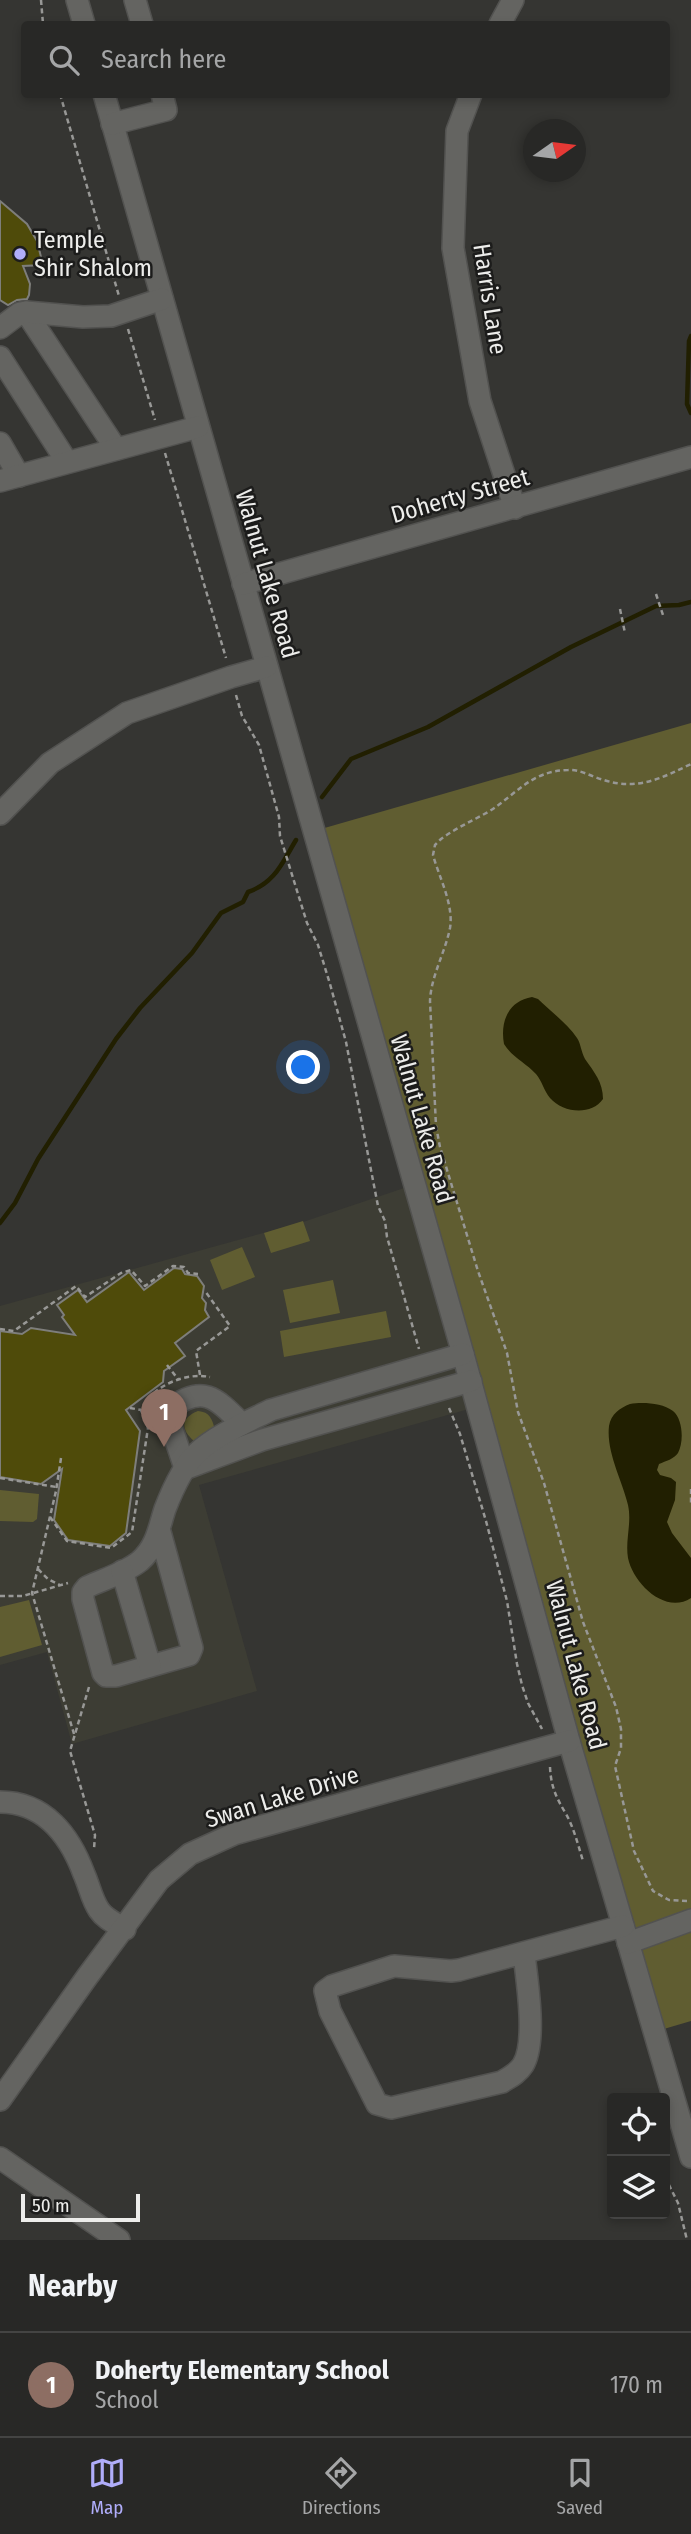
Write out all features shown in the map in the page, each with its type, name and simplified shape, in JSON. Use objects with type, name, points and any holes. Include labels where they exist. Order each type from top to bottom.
[{"type":"street","points":[[77,0],[83,21]]},
{"type":"street","points":[[135,0],[141,21]]},
{"type":"street","points":[[502,21],[513,0]]},
{"type":"street","name":"Walnut Lake Road","points":[[105,98],[471,1381],[569,1741],[691,2157]]},
{"type":"street","points":[[112,124],[166,110],[163,98]]},
{"type":"street","name":"Harris Lane","points":[[469,98],[457,131],[453,248],[480,401],[515,508]]},
{"type":"street","points":[[0,328],[20,313],[111,316],[162,299]]},
{"type":"street","points":[[26,312],[116,449]]},
{"type":"street","points":[[0,357],[67,462]]},
{"type":"street","points":[[0,443],[10,479],[198,427]]},
{"type":"street","name":"Doherty Street","points":[[243,584],[691,457]]},
{"type":"street","points":[[0,814],[50,763],[127,713],[266,667]]},
{"type":"street","points":[[160,1532],[192,1648],[189,1656],[116,1676],[106,1676],[103,1673],[83,1591],[141,1560],[160,1532],[165,1509],[185,1468],[197,1453],[242,1424],[271,1410],[463,1354]]},
{"type":"street","points":[[185,1468],[262,1440],[471,1381]]},
{"type":"street","points":[[185,1468],[169,1420],[170,1409],[180,1401],[188,1396],[211,1398],[222,1404],[242,1424]]},
{"type":"street","points":[[122,1571],[150,1667]]},
{"type":"street","name":"Swan Lake Drive","points":[[0,2100],[159,1880],[190,1854],[234,1834],[569,1741]]},
{"type":"street","points":[[0,1801],[25,1806],[45,1815],[62,1831],[75,1850],[97,1908],[107,1919],[125,1929]]},
{"type":"street","points":[[524,1954],[530,2012],[529,2051],[524,2064],[515,2075],[502,2082],[391,2108],[377,2105],[336,2023],[325,1991],[332,1986],[394,1966],[451,1971],[524,1954],[691,1920]]},
{"type":"street","points":[[0,2158],[119,2240]]},
{"type":"path","points":[[41,0],[43,21]]},
{"type":"path","points":[[61,98],[242,716],[259,745],[293,880],[330,984],[361,1112],[378,1206],[385,1221],[415,1339],[427,1365]]},
{"type":"path","points":[[656,594],[663,615]]},
{"type":"path","points":[[620,609],[625,633]]},
{"type":"path","points":[[691,764],[659,780],[642,784],[615,783],[570,769],[538,777],[523,784],[494,808],[441,839],[435,845],[433,855],[450,918],[450,929],[430,988],[436,1126],[440,1147],[510,1365],[518,1412],[544,1483],[583,1622],[616,1707],[621,1739],[615,1766],[634,1851],[653,1891],[669,1900],[691,1901]]},
{"type":"path","points":[[0,1329],[14,1331],[76,1286],[85,1297],[121,1273],[131,1270],[145,1286],[173,1266],[184,1267],[188,1273],[198,1274]]},
{"type":"path","points":[[200,1375],[196,1351],[230,1326],[205,1290]]},
{"type":"path","points":[[167,1364],[178,1379]]},
{"type":"path","points":[[439,1389],[460,1434],[506,1601],[522,1685],[528,1703],[542,1728],[547,1746],[550,1782],[573,1831],[586,1868]]},
{"type":"path","points":[[130,1408],[141,1410]]},
{"type":"path","points":[[148,1428],[155,1436]]},
{"type":"path","points":[[61,1458],[32,1593],[74,1734]]},
{"type":"path","points":[[0,1478],[56,1487]]},
{"type":"path","points":[[691,1489],[691,1506]]},
{"type":"path","points":[[137,1498],[147,1499]]},
{"type":"path","points":[[0,1596],[32,1593],[72,1581]]},
{"type":"path","points":[[83,1870],[96,1844],[70,1751],[89,1688],[103,1673]]},
{"type":"path","points":[[670,2186],[678,2203],[687,2240]]},
{"type":"shaded area","points":[[691,723],[691,2021],[657,2031],[314,831]]},
{"type":"shaded area","points":[[532,997],[538,999],[569,1027],[578,1040],[603,1093],[603,1099],[598,1104],[584,1110],[562,1107],[548,1095],[536,1074],[504,1044],[503,1028],[508,1014],[517,1003]]},
{"type":"shaded area","points":[[413,1185],[476,1407],[199,1485],[257,1691],[72,1744],[47,1652],[0,1665],[0,1306],[303,1222]]},
{"type":"shaded area","points":[[303,1221],[310,1241],[271,1253],[264,1233]]},
{"type":"shaded area","points":[[242,1247],[255,1277],[222,1290],[210,1260]]},
{"type":"shaded area","points":[[333,1280],[340,1313],[290,1323],[283,1290]]},
{"type":"shaded area","points":[[386,1311],[391,1337],[284,1357],[280,1331]]},
{"type":"shaded area","points":[[630,1404],[652,1404],[669,1408],[681,1425],[678,1453],[659,1464],[657,1470],[660,1475],[676,1482],[675,1500],[667,1522],[691,1558],[691,1598],[681,1602],[671,1602],[652,1594],[636,1577],[628,1558],[628,1505],[612,1456],[609,1426],[614,1415]]},
{"type":"shaded area","points":[[198,1411],[210,1417],[215,1430],[194,1441],[184,1425],[188,1417]]},
{"type":"shaded area","points":[[0,1490],[39,1494],[37,1519],[33,1522],[0,1521]]},
{"type":"shaded area","points":[[29,1600],[42,1645],[0,1657],[0,1607]]},
{"type":"building","name":"Temple Shir Shalom","points":[[0,201],[27,224],[37,241],[43,265],[23,266],[30,284],[29,295],[27,299],[8,305],[0,300]]},
{"type":"building","points":[[174,1268],[197,1276],[204,1286],[202,1298],[209,1317],[175,1343],[185,1356],[164,1371],[163,1382],[126,1410],[140,1431],[126,1533],[110,1546],[68,1540],[54,1520],[62,1469],[41,1484],[0,1477],[0,1331],[22,1334],[31,1328],[75,1335],[57,1305],[78,1290],[87,1302],[129,1272],[144,1290]]},
{"type":"waterway","points":[[691,336],[687,404],[691,413]]},
{"type":"waterway","points":[[322,797],[351,759],[428,727],[571,647],[656,606],[691,602]]},
{"type":"waterway","points":[[0,1223],[116,1039],[140,1008],[192,953],[221,913],[243,902],[248,892],[271,878],[296,840]]},
{"type":"place","name":"Temple Shir Shalom","points":[[20,254]]},
{"type":"place","name":"Doherty Elementary School","points":[[164,1447]]}]
